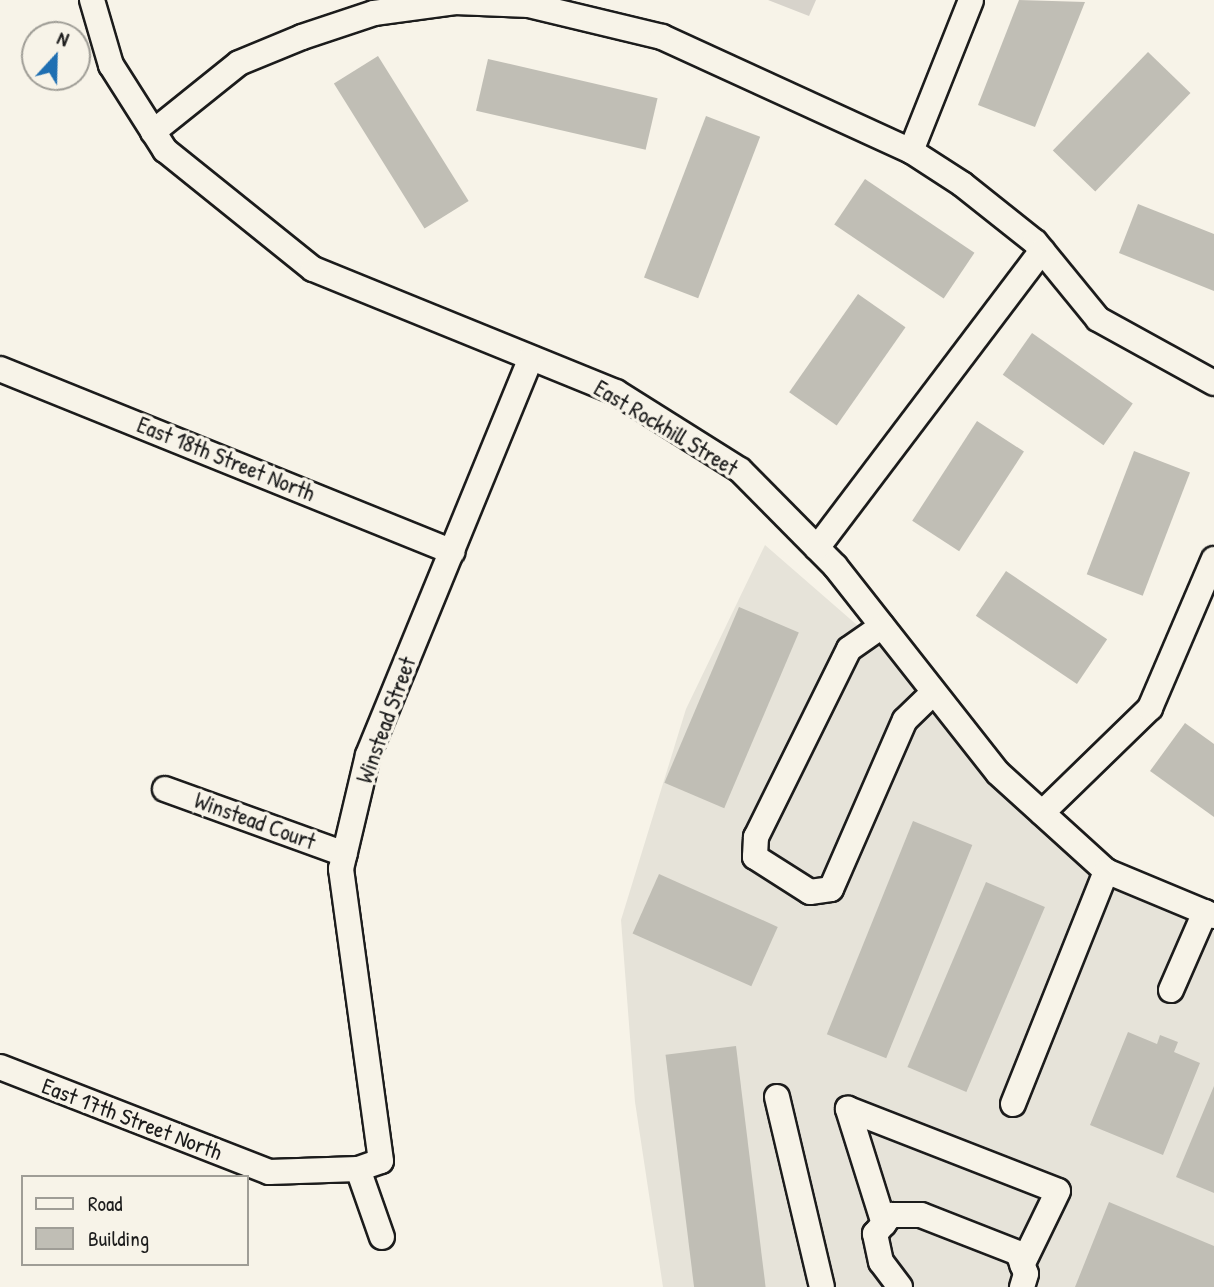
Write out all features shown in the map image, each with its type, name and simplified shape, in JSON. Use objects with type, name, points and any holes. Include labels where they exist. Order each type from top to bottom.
[{"type":"street","name":"East Rockhill Street","points":[[92,0],[111,65],[165,150],[313,269],[616,392],[740,470],[817,548],[998,773],[1106,871],[1210,914]]},
{"type":"street","points":[[911,151],[971,0]]},
{"type":"street","points":[[153,132],[251,58],[374,13],[455,2],[529,5],[662,37],[911,151],[962,184],[1042,250],[1098,319],[1214,383]]},
{"type":"street","points":[[817,548],[1042,250]]},
{"type":"street","name":"Winstead Street","points":[[358,1169],[381,1161],[341,869],[368,755],[531,358]]},
{"type":"street","name":"East 18th Street North","points":[[0,369],[452,552]]},
{"type":"street","points":[[1042,813],[1150,708],[1214,559]]},
{"type":"street","points":[[882,626],[849,649],[756,837],[755,857],[810,892],[831,889],[905,720],[934,692]]},
{"type":"street","name":"Winstead Court","points":[[165,789],[345,854]]},
{"type":"street","points":[[1013,1104],[1106,871]]},
{"type":"street","points":[[1171,990],[1210,914]]},
{"type":"street","name":"East 17th Street North","points":[[0,1068],[269,1172],[358,1169]]},
{"type":"street","points":[[777,1097],[821,1287]]},
{"type":"street","points":[[884,1224],[848,1109],[1058,1191],[1022,1276]]},
{"type":"street","points":[[358,1169],[382,1237]]},
{"type":"street","points":[[900,1287],[881,1262],[875,1234],[891,1215],[921,1215],[1018,1253],[1022,1276]]},
{"type":"shaded area","points":[[768,0],[816,0],[809,16]]},
{"type":"shaded area","points":[[765,545],[934,692],[1106,871],[1214,915],[1214,1287],[663,1287],[635,1102],[621,920],[686,709]]},
{"type":"building","points":[[1019,0],[1085,2],[1035,127],[978,105]]},
{"type":"building","points":[[1148,52],[1190,93],[1095,192],[1053,151]]},
{"type":"building","points":[[378,56],[469,201],[425,229],[334,84]]},
{"type":"building","points":[[488,59],[658,98],[646,150],[476,111]]},
{"type":"building","points":[[706,116],[760,137],[698,298],[644,278]]},
{"type":"building","points":[[865,179],[974,253],[944,298],[834,225]]},
{"type":"building","points":[[1138,204],[1214,234],[1214,291],[1119,253]]},
{"type":"building","points":[[858,294],[906,327],[837,426],[789,392]]},
{"type":"building","points":[[1032,333],[1133,404],[1104,445],[1003,375]]},
{"type":"building","points":[[977,421],[1024,451],[959,551],[912,521]]},
{"type":"building","points":[[1134,451],[1190,473],[1143,596],[1087,574]]},
{"type":"building","points":[[1006,571],[1107,639],[1077,684],[976,616]]},
{"type":"building","points":[[739,607],[799,632],[724,808],[664,783]]},
{"type":"building","points":[[1185,723],[1214,744],[1214,817],[1150,771]]},
{"type":"building","points":[[913,821],[972,845],[886,1058],[827,1034]]},
{"type":"building","points":[[659,874],[778,927],[751,986],[633,933]]},
{"type":"building","points":[[986,882],[1045,907],[966,1092],[907,1067]]},
{"type":"building","points":[[1128,1032],[1157,1044],[1160,1035],[1178,1042],[1174,1052],[1200,1063],[1163,1155],[1090,1125]]},
{"type":"building","points":[[736,1046],[766,1287],[694,1287],[666,1055]]},
{"type":"building","points":[[1214,1086],[1214,1193],[1176,1177]]},
{"type":"building","points":[[1109,1202],[1214,1246],[1214,1287],[1075,1287]]}]
